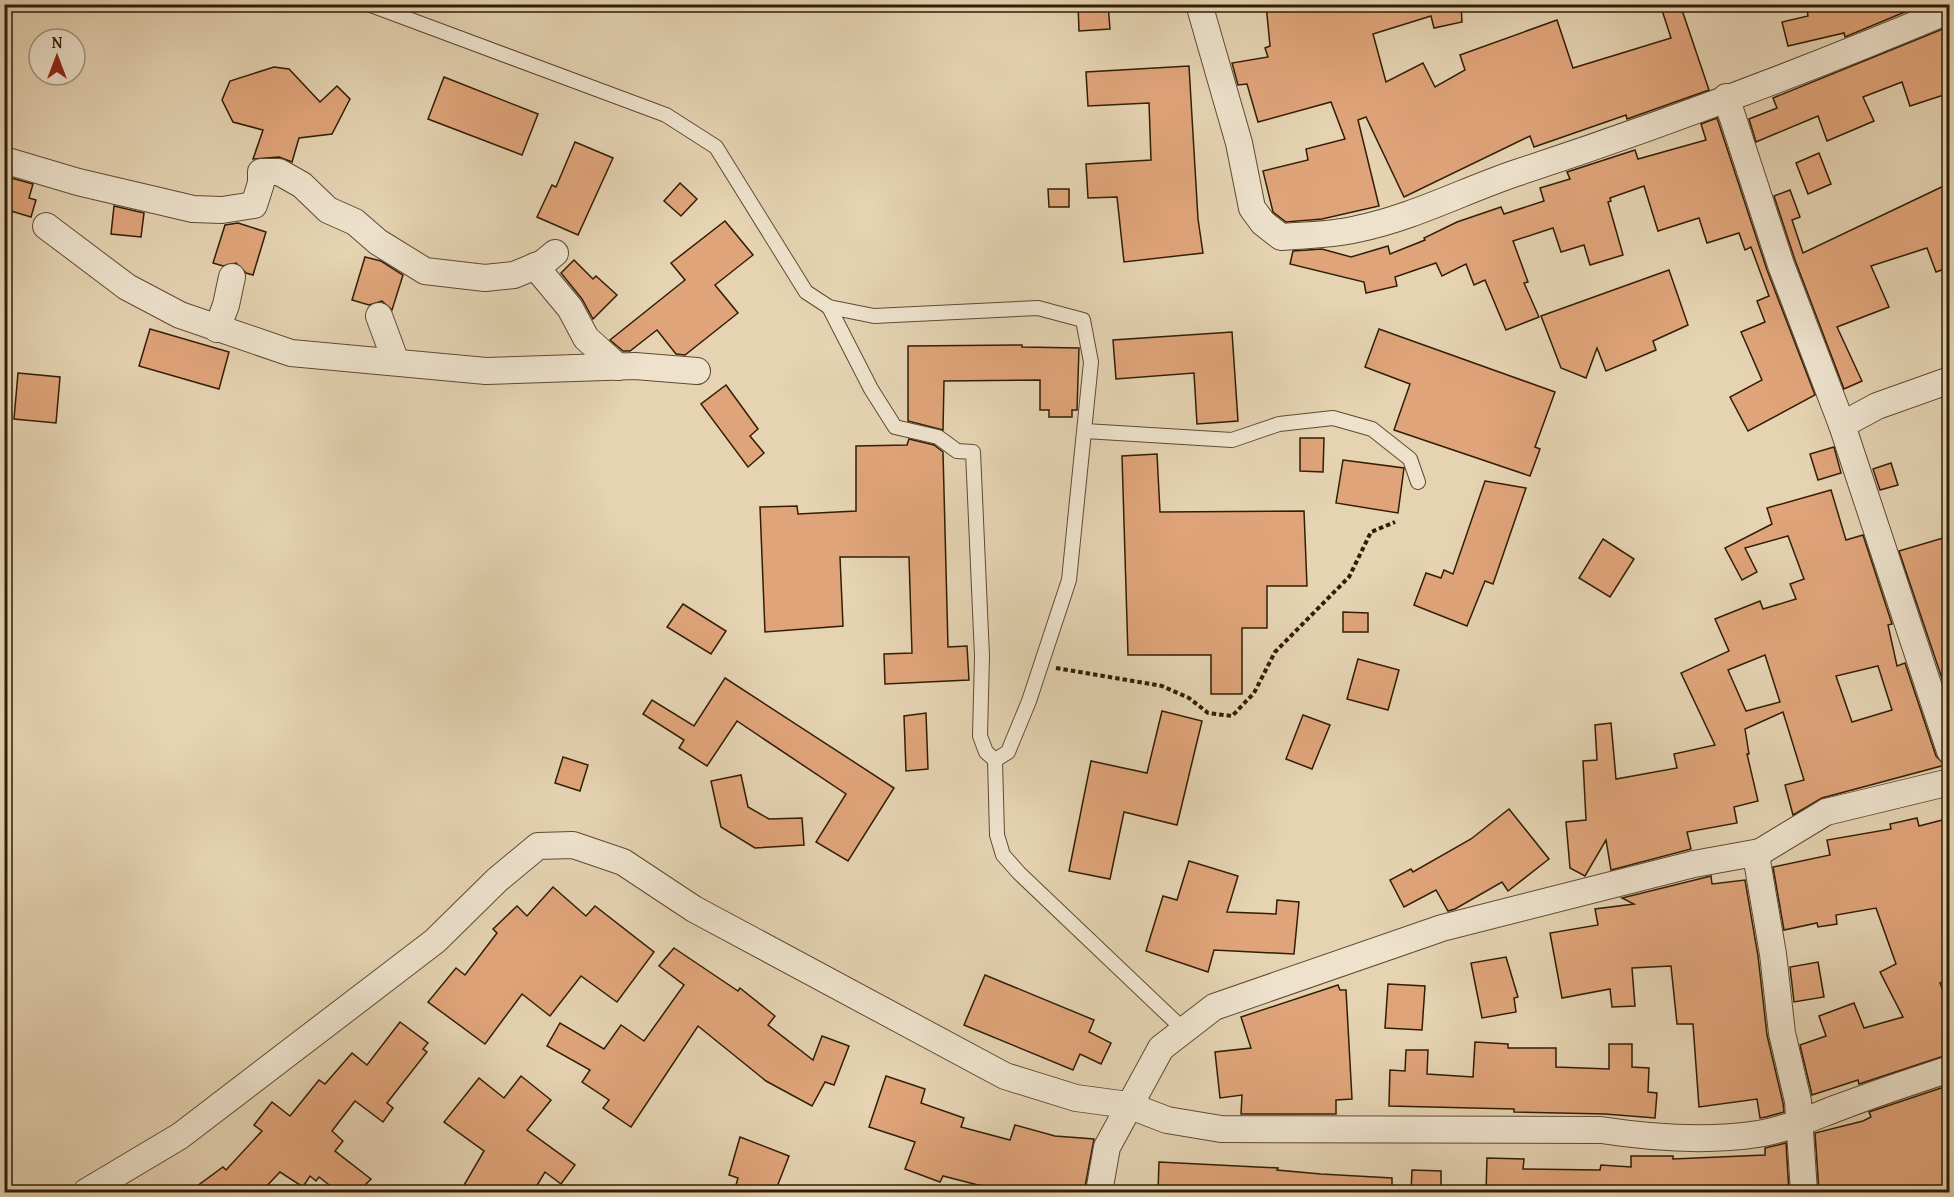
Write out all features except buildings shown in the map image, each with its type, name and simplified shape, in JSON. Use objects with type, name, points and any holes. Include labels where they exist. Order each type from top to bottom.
[{"type":"street","points":[[1199,4],[1239,143],[1252,208],[1263,223],[1281,237],[1357,230],[1419,211],[1505,177],[1647,130],[1726,97],[1819,66],[1950,10]]},
{"type":"street","points":[[1726,97],[1780,265],[1842,425],[1950,751]]},
{"type":"street","points":[[4,160],[78,182],[193,208],[222,210],[254,205],[261,183],[261,172],[279,172],[302,185],[328,210],[355,222],[378,242],[425,272],[485,278],[514,275],[545,260],[586,338],[618,367]]},
{"type":"street","points":[[46,226],[127,287],[180,315],[291,353],[486,371],[618,367],[697,371]]},
{"type":"street","points":[[217,329],[226,305],[232,277]]},
{"type":"street","points":[[379,316],[396,362]]},
{"type":"street","points":[[1842,425],[1877,406],[1950,380]]},
{"type":"street","points":[[1099,1192],[1107,1147],[1161,1048],[1214,1007],[1443,928],[1694,864],[1760,852],[1826,812],[1950,782]]},
{"type":"street","points":[[87,1192],[180,1136],[409,961],[435,941],[497,880],[538,846],[573,845],[623,862],[694,909],[1005,1076],[1076,1098],[1128,1105],[1167,1120],[1221,1130],[1568,1130],[1683,1138],[1757,1134],[1801,1124],[1838,1107],[1950,1069]]},
{"type":"street","points":[[1760,852],[1757,861],[1773,954],[1782,1033],[1801,1124],[1800,1154],[1804,1192]]},
{"type":"lane","points":[[368,4],[666,115],[716,147],[806,292],[829,307],[874,316],[1038,308],[1083,320],[1091,362],[1069,580],[1041,665],[1008,752],[995,760]]},
{"type":"lane","points":[[829,307],[871,389],[895,427],[938,437],[957,451],[973,452],[982,656],[980,736],[986,752],[995,760],[997,835],[1003,855],[1019,873],[1184,1030]]},
{"type":"lane","points":[[1085,431],[1232,440],[1279,424],[1333,418],[1372,429],[1410,459],[1418,482]]},
{"type":"path","points":[[1041,665],[1162,686],[1189,698],[1208,713],[1232,716],[1254,693],[1275,652],[1349,577],[1371,532],[1395,522]]}]
